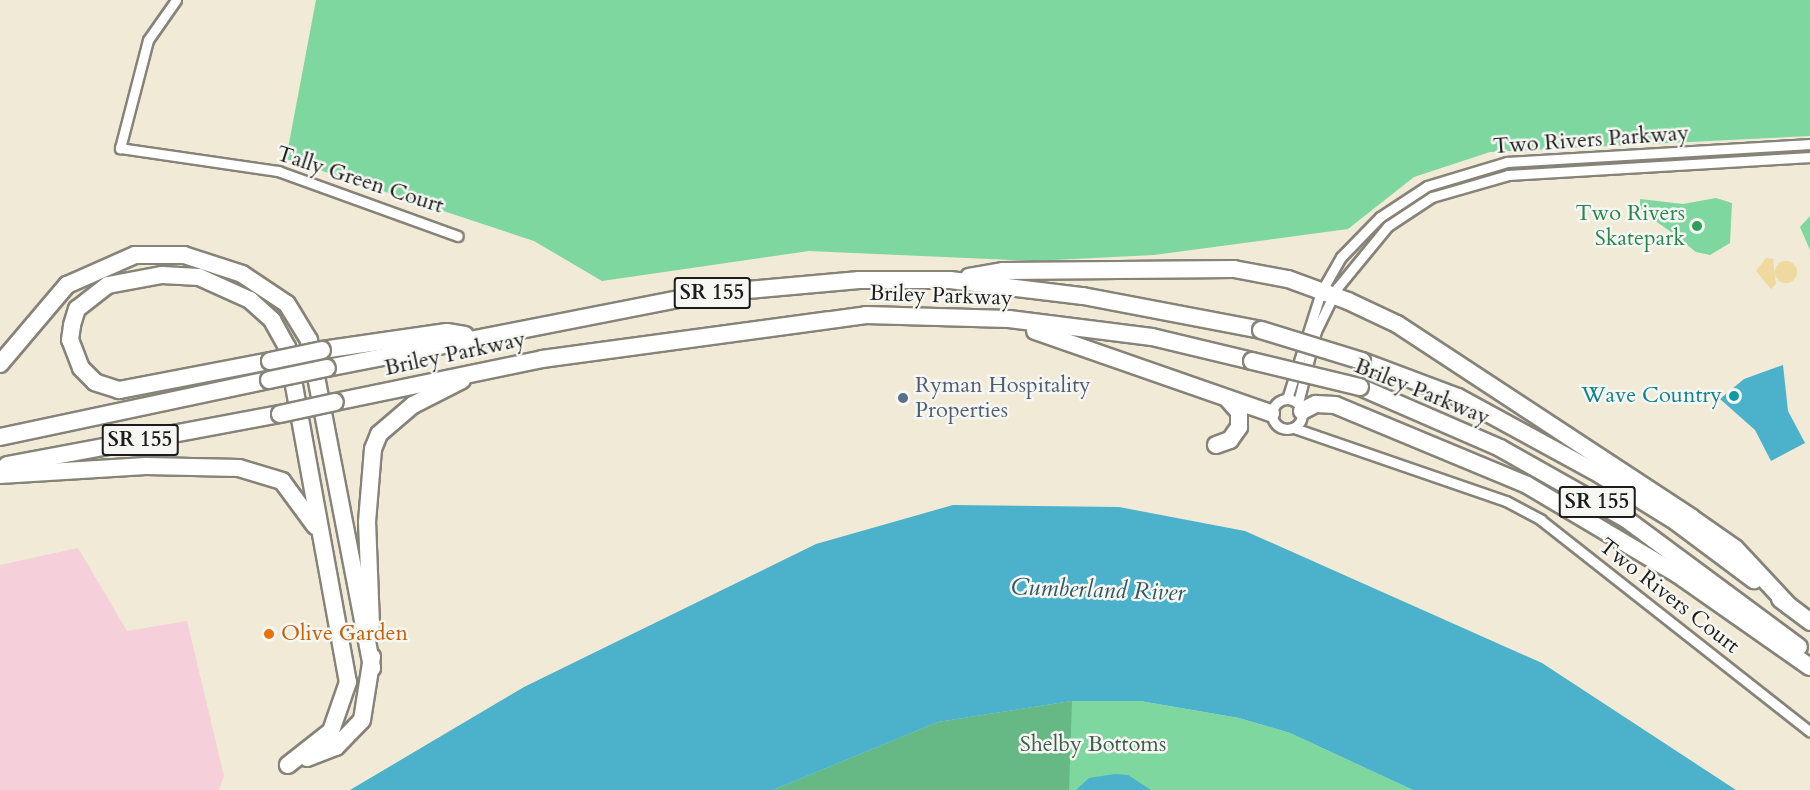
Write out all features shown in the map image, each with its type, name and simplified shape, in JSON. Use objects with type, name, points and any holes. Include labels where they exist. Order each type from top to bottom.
[{"type":"highway","points":[[0,364],[67,285],[135,255],[184,255],[242,274],[287,304],[309,340],[372,668]]},
{"type":"highway","points":[[950,280],[1003,271],[1234,269],[1288,279],[1397,324],[1735,548],[1789,606]]},
{"type":"highway","points":[[478,337],[447,332],[322,350],[270,361],[119,390],[95,382],[81,368],[70,340],[77,309],[108,285],[162,275],[226,286],[272,320],[288,347],[328,566],[348,661],[346,701],[331,731],[288,765],[336,747],[362,720],[366,706],[372,668],[367,522],[373,449],[380,434],[413,405],[487,368]]},
{"type":"highway","name":"Briley Parkway","points":[[0,437],[478,337],[780,284],[950,280],[1083,296],[1261,330],[1362,361],[1458,397],[1594,471],[1675,521],[1810,622]]},
{"type":"highway","points":[[903,315],[1008,325],[1076,342],[1271,414]]},
{"type":"highway","name":"Briley Parkway","points":[[0,466],[280,414],[487,368],[814,318],[903,315],[1009,319],[1152,337],[1360,387],[1500,448],[1626,519],[1810,657]]},
{"type":"highway","points":[[1216,445],[1230,440],[1239,427],[1239,412],[1227,398]]},
{"type":"highway","points":[[1300,411],[1316,404],[1335,405],[1527,485],[1677,574],[1810,667]]},
{"type":"highway","points":[[0,475],[146,466],[264,473],[293,489],[308,508],[328,566]]},
{"type":"highway","points":[[346,701],[366,706]]},
{"type":"street","name":"Tally Green Court","points":[[176,0],[148,40],[133,88],[120,148],[278,171],[458,236]]},
{"type":"street","name":"Two Rivers Parkway","points":[[1287,399],[1341,257],[1380,217],[1452,175],[1507,162],[1810,144]]},
{"type":"street","name":"Two Rivers Parkway","points":[[1300,411],[1326,294],[1388,226],[1432,197],[1482,179],[1810,157]]},
{"type":"street","points":[[1271,414],[1287,399],[1325,438]]},
{"type":"street","points":[[1294,428],[1300,411]]},
{"type":"street","name":"Two Rivers Court","points":[[1271,414],[1278,427],[1294,428],[1325,438],[1506,501],[1541,520],[1810,732]]},
{"type":"shaded area","points":[[78,548],[127,631],[187,621],[224,776],[219,790],[0,790],[0,565]]},
{"type":"green space","points":[[316,0],[1810,0],[1810,136],[1490,152],[1414,177],[1348,229],[1154,255],[1033,261],[809,251],[602,281],[534,241],[286,159]]},
{"type":"green space","name":"Two Rivers Skatepark","points":[[1716,198],[1732,203],[1730,243],[1710,255],[1696,252],[1681,240],[1680,231],[1671,232],[1640,210],[1640,199],[1683,204]]},
{"type":"green space","points":[[1810,216],[1810,250],[1800,227]]},
{"type":"green space","name":"Shelby Bottoms","points":[[1072,701],[1140,701],[1239,718],[1290,733],[1413,790],[773,790],[938,722]]},
{"type":"green space","points":[[1072,701],[1069,790],[773,790],[938,722]]},
{"type":"sand","points":[[1766,258],[1773,259],[1776,284],[1771,289],[1756,271]]},
{"type":"sand","points":[[1786,261],[1794,264],[1797,272],[1794,280],[1786,283],[1778,280],[1775,272],[1778,264]]},
{"type":"water","points":[[1783,365],[1788,411],[1805,443],[1771,461],[1755,430],[1720,399],[1744,379]]},
{"type":"water","name":"Cumberland River","points":[[953,505],[1119,507],[1245,531],[1542,663],[1736,790],[1413,790],[1290,733],[1239,718],[1140,701],[1072,701],[938,722],[773,790],[350,790],[524,687],[816,544]]},
{"type":"water","points":[[1115,774],[1128,775],[1151,790],[1076,790],[1089,778]]},
{"type":"place","name":"Two Rivers Skatepark","points":[[1697,226]]},
{"type":"place","name":"Wave Country","points":[[1734,396]]},
{"type":"place","name":"Ryman Hospitality Properties","points":[[903,398]]},
{"type":"place","name":"Olive Garden","points":[[269,634]]}]
